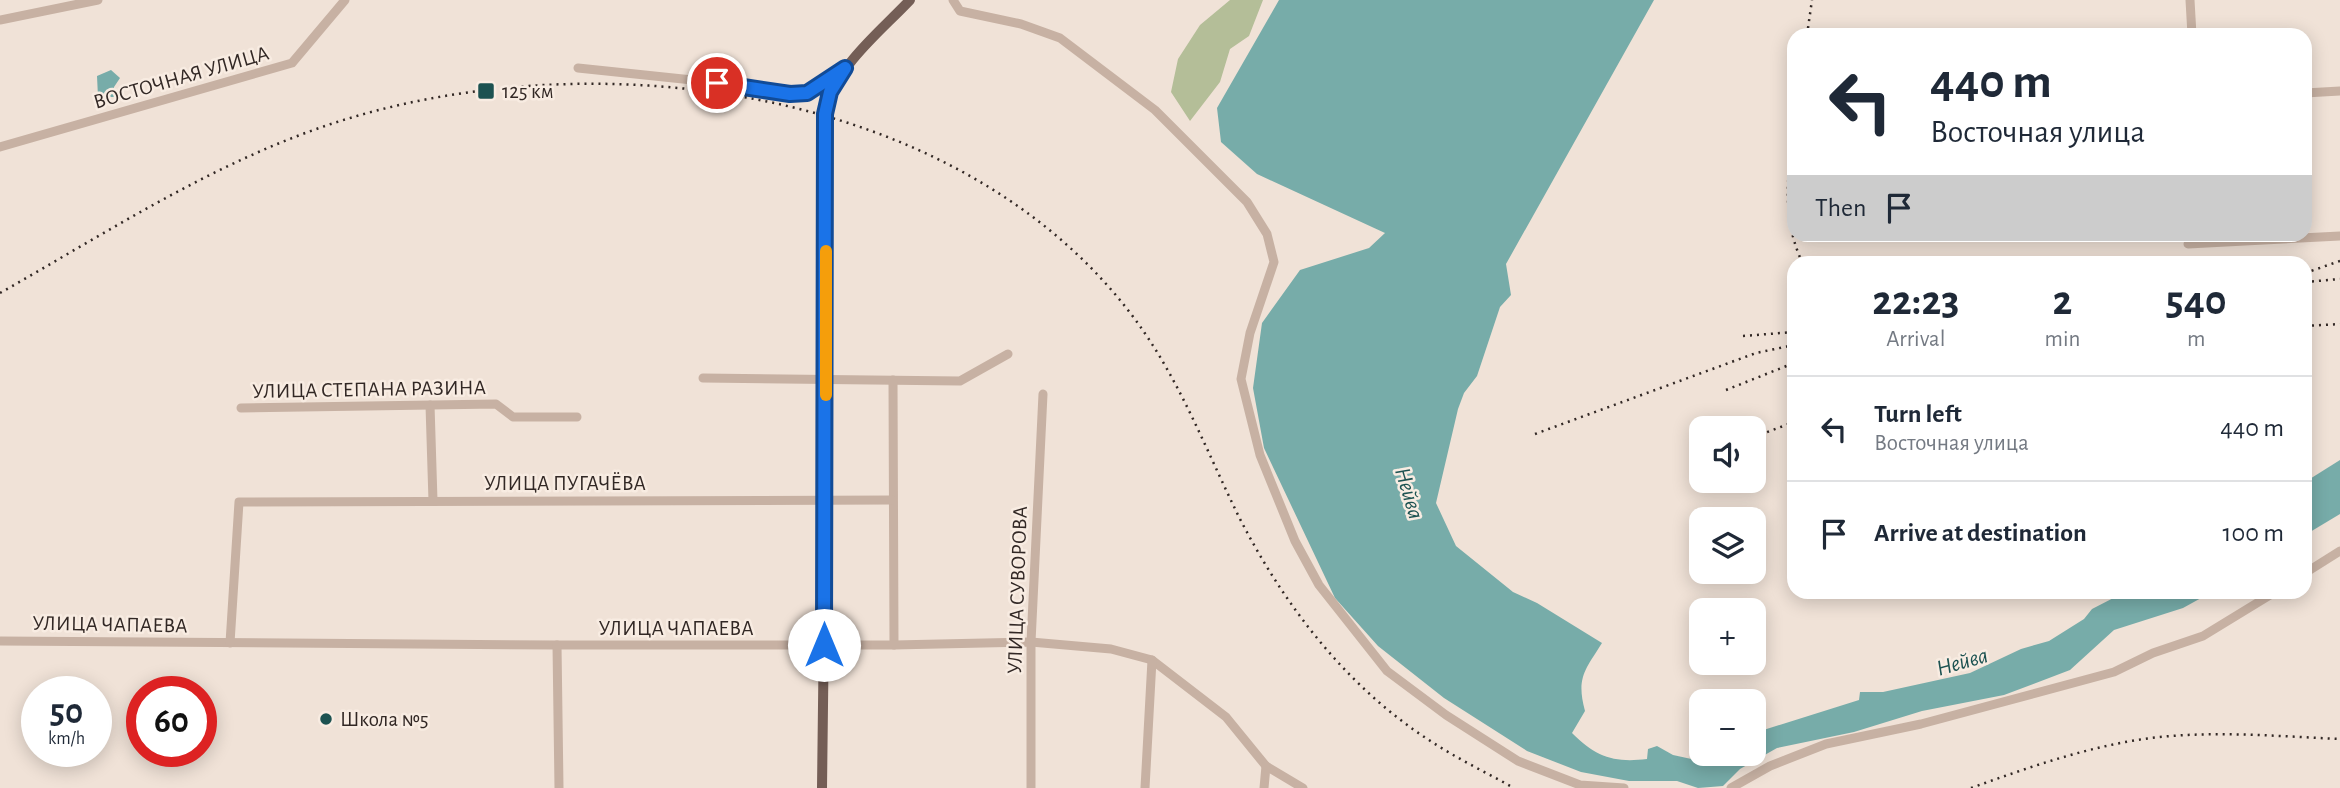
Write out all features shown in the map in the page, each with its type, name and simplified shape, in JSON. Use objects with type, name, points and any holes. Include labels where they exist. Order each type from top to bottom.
[{"type":"main road","points":[[822,788],[827,379],[825,114],[830,92],[845,68],[911,0]]},
{"type":"street","points":[[0,20],[98,0]]},
{"type":"street","name":"ВОСТОЧНАЯ УЛИЦА","points":[[0,147],[292,63],[345,0]]},
{"type":"street","points":[[953,0],[960,11],[1021,24],[1060,38],[1154,110],[1247,202],[1267,234],[1274,262],[1250,333],[1241,379],[1260,455],[1295,541],[1319,585],[1387,671],[1446,715],[1518,761],[1580,785],[1624,788]]},
{"type":"street","points":[[2190,0],[2192,28]]},
{"type":"street","points":[[578,68],[740,85],[790,94],[807,93],[845,68]]},
{"type":"street","points":[[2312,93],[2340,91]]},
{"type":"street","points":[[2312,237],[2340,236]]},
{"type":"street","points":[[2188,244],[2226,242]]},
{"type":"street","points":[[703,378],[960,381],[1008,354]]},
{"type":"street","points":[[893,380],[894,645]]},
{"type":"street","name":"УЛИЦА СУВОРОВА","points":[[1031,788],[1031,642],[1043,394]]},
{"type":"street","name":"УЛИЦА СТЕПАНА РАЗИНА","points":[[241,408],[496,404],[513,417],[578,417]]},
{"type":"street","points":[[430,405],[433,501]]},
{"type":"street","name":"УЛИЦА ПУГАЧЁВА","points":[[230,643],[239,502],[892,500]]},
{"type":"street","points":[[2312,569],[2340,551]]},
{"type":"street","points":[[1731,788],[1770,765],[1826,744],[1959,715],[2114,672],[2153,653],[2203,636],[2264,599]]},
{"type":"street","name":"УЛИЦА ЧАПАЕВА","points":[[0,641],[557,645],[894,645],[1031,642],[1111,649],[1152,660],[1226,717],[1266,766],[1303,788]]},
{"type":"street","points":[[557,645],[559,788]]},
{"type":"street","points":[[1145,788],[1152,660]]},
{"type":"street","points":[[1264,788],[1266,766]]},
{"type":"green space","points":[[1230,0],[1263,0],[1249,36],[1230,49],[1220,82],[1190,121],[1171,92],[1178,59],[1200,25]]},
{"type":"water","name":"Нейва","points":[[1279,0],[1654,0],[1506,264],[1511,295],[1500,307],[1477,376],[1464,393],[1458,409],[1436,503],[1456,546],[1513,592],[1537,603],[1602,643],[1584,675],[1581,690],[1585,711],[1572,733],[1589,748],[1615,759],[1647,759],[1648,749],[1657,746],[1673,755],[1689,758],[1689,766],[1745,766],[1723,786],[1698,788],[1677,781],[1629,781],[1581,772],[1527,751],[1444,698],[1378,646],[1335,598],[1264,448],[1253,388],[1262,323],[1300,270],[1369,248],[1385,233],[1257,174],[1221,142],[1217,108]]},
{"type":"water","points":[[111,70],[120,78],[114,87],[114,97],[98,97],[97,76]]},
{"type":"water","points":[[2340,460],[2340,514],[2312,531],[2312,478]]},
{"type":"water","points":[[2111,599],[2199,599],[2183,608],[2114,630],[2070,670],[2004,695],[1922,711],[1854,732],[1777,748],[1766,754],[1766,729],[1859,700],[1860,692],[1883,692],[1970,673],[2021,649],[2049,641],[2084,619],[2092,609]]},
{"type":"railway","points":[[1808,28],[1812,0]]},
{"type":"railway","points":[[0,293],[159,202],[241,160],[325,126],[428,99],[537,85],[650,86],[762,100],[870,131],[971,176],[1060,239],[1134,318],[1150,341],[1191,415],[1257,550],[1297,613],[1320,642],[1345,670],[1401,720],[1442,748],[1514,788]]},
{"type":"railway","points":[[1794,242],[1800,256]]},
{"type":"railway","points":[[2312,271],[2340,261]]},
{"type":"railway","points":[[2312,281],[2340,279]]},
{"type":"railway","points":[[2312,326],[2340,324]]},
{"type":"railway","points":[[1743,336],[1787,333]]},
{"type":"railway","points":[[1535,434],[1756,353],[1787,346]]},
{"type":"railway","points":[[1726,390],[1787,366]]},
{"type":"railway","points":[[1766,432],[1787,425]]},
{"type":"railway","points":[[1971,788],[2070,755],[2157,737],[2235,734],[2340,739]]},
{"type":"slow traffic","points":[[826,251],[826,395]]},
{"type":"place","name":"125 км","points":[[486,91]]},
{"type":"place","name":"Школа №5","points":[[326,719]]},
{"type":"route","points":[[717,83],[790,94],[807,93],[845,68],[830,92],[825,114],[827,379],[824,645]]}]
